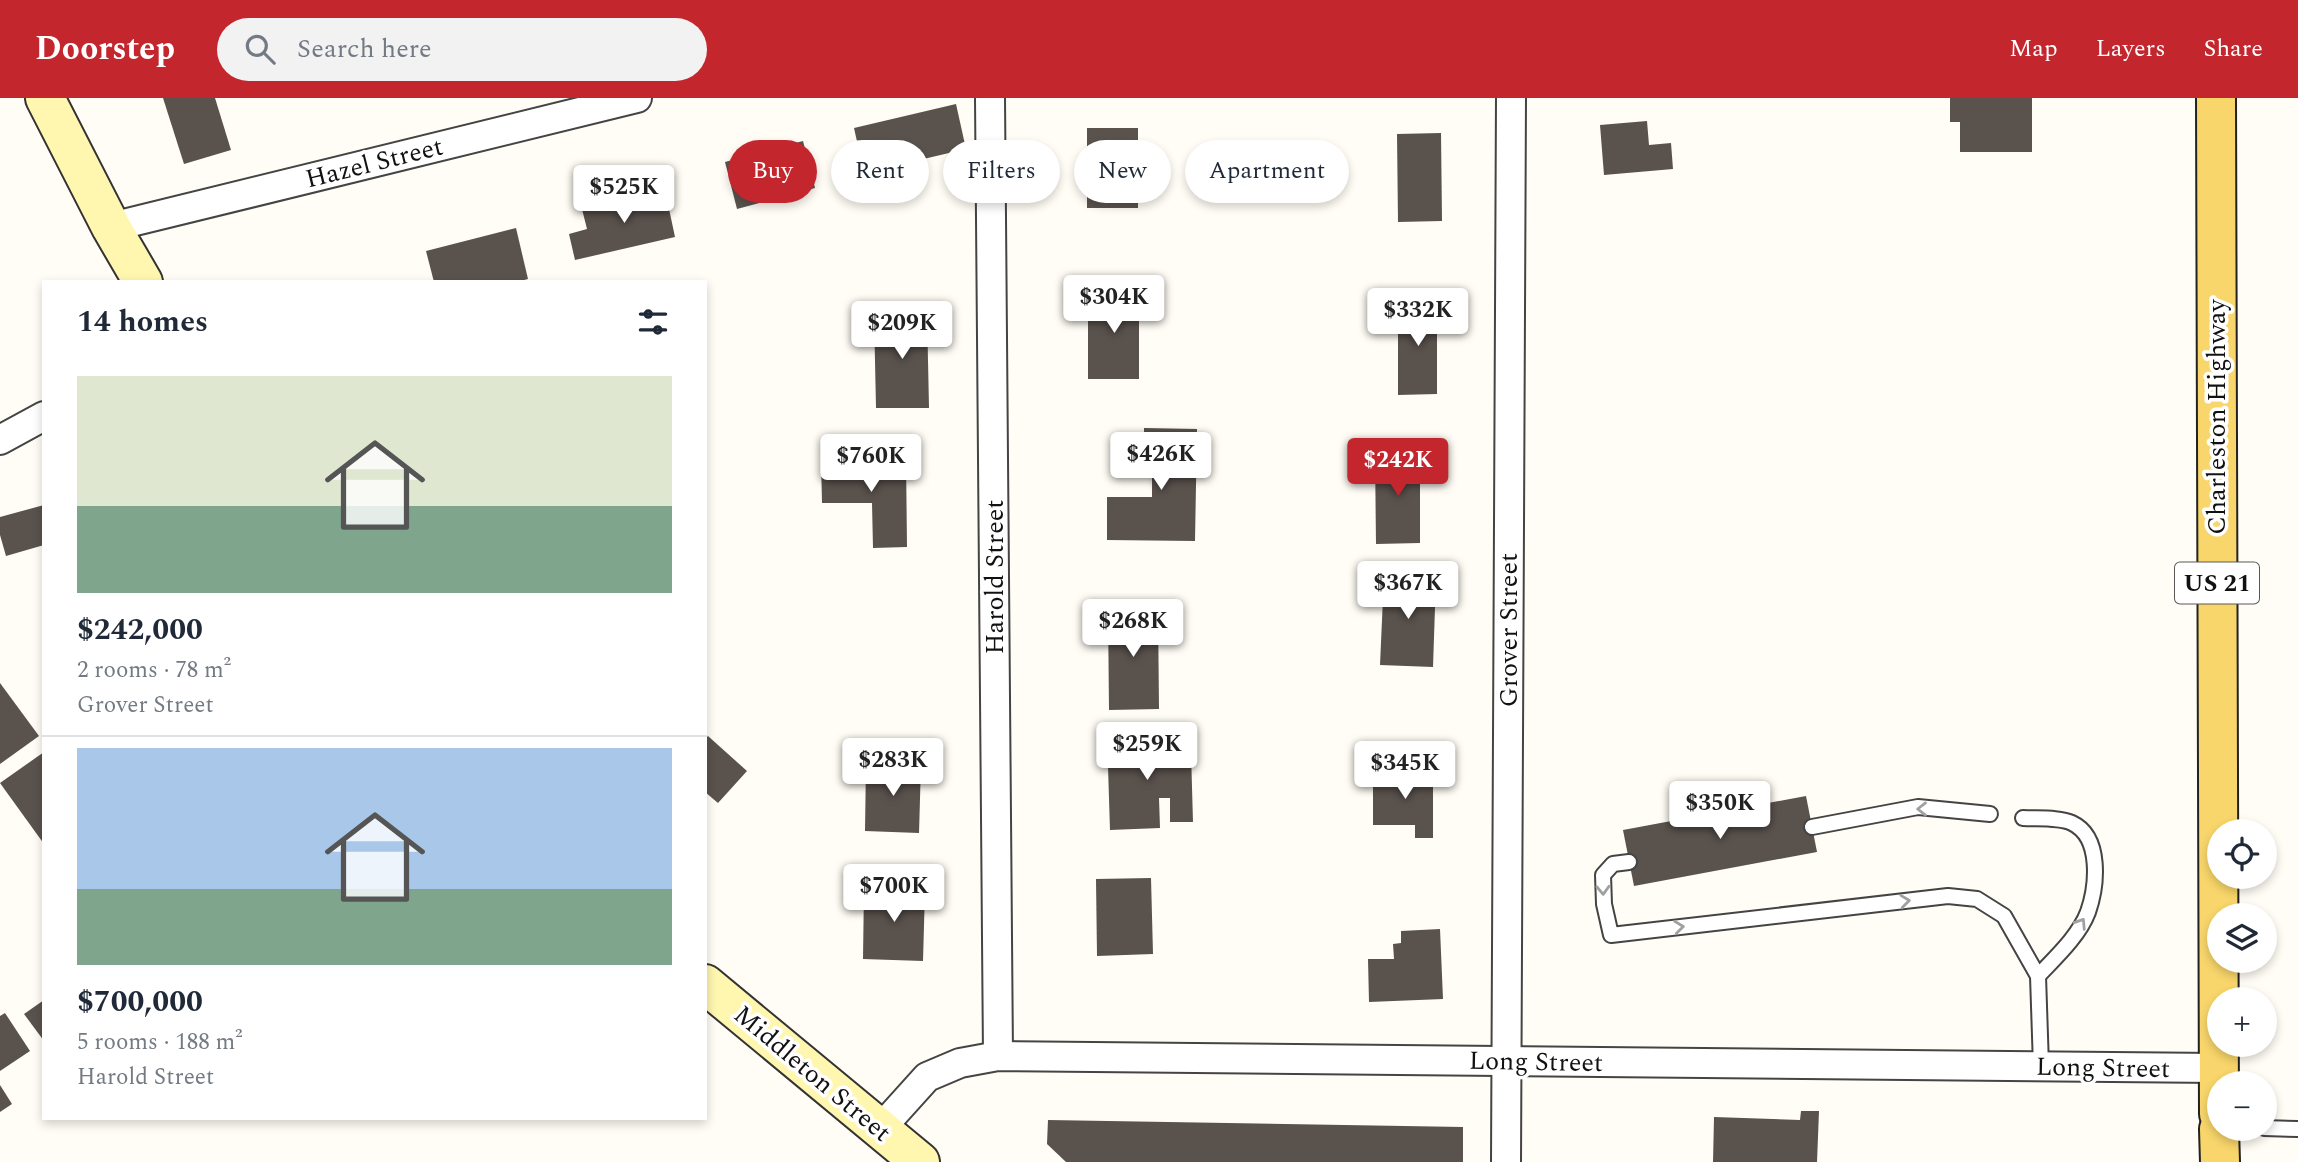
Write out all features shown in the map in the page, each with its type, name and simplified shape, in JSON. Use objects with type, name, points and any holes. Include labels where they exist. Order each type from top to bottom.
[{"type":"main road","name":"Charleston Highway","points":[[2216,98],[2218,1071]]},
{"type":"main road","points":[[2219,1141],[2220,1162]]},
{"type":"street","points":[[46,98],[111,227],[143,280]]},
{"type":"street","name":"Hazel Street","points":[[111,227],[637,98]]},
{"type":"street","name":"Harold Street","points":[[990,98],[998,1056]]},
{"type":"street","name":"Grover Street","points":[[1506,1162],[1511,98]]},
{"type":"street","points":[[0,440],[42,417]]},
{"type":"street","name":"Middleton Street","points":[[707,986],[919,1162]]},
{"type":"street","name":"Long Street","points":[[881,1128],[927,1077],[960,1063],[998,1056],[2218,1068]]},
{"type":"lane","points":[[1812,827],[1918,807],[1990,814]]},
{"type":"lane","points":[[2023,818],[2072,823],[2090,840],[2095,859],[2088,913],[2065,947],[2038,976]]},
{"type":"lane","points":[[1629,862],[1613,864],[1603,875],[1604,904],[1611,934],[1948,896],[1977,900],[2004,916],[2038,976],[2040,1066]]},
{"type":"lane","points":[[2277,1128],[2298,1129]]},
{"type":"building","points":[[163,98],[215,98],[231,150],[184,164]]},
{"type":"building","points":[[1950,98],[2032,98],[2032,152],[1960,152],[1960,122],[1950,122]]},
{"type":"building","points":[[956,104],[964,140],[943,140],[943,154],[929,158],[929,140],[857,140],[854,128]]},
{"type":"building","points":[[1647,121],[1649,145],[1671,143],[1673,169],[1604,175],[1600,125]]},
{"type":"building","points":[[1087,128],[1138,128],[1138,140],[1087,140]]},
{"type":"building","points":[[1441,133],[1442,221],[1398,222],[1397,134]]},
{"type":"building","points":[[665,190],[675,237],[575,260],[569,234],[587,229],[582,209]]},
{"type":"building","points":[[735,203],[759,203],[737,209]]},
{"type":"building","points":[[1087,203],[1138,203],[1138,208],[1087,208]]},
{"type":"building","points":[[516,228],[528,279],[433,280],[426,251]]},
{"type":"building","points":[[1088,291],[1139,291],[1139,379],[1088,379]]},
{"type":"building","points":[[1437,302],[1437,394],[1398,395],[1398,303]]},
{"type":"building","points":[[927,313],[929,408],[876,408],[874,314]]},
{"type":"building","points":[[1144,428],[1197,429],[1195,541],[1107,540],[1107,497],[1152,497],[1152,462],[1144,462]]},
{"type":"building","points":[[1375,453],[1420,453],[1420,543],[1376,544]]},
{"type":"building","points":[[906,458],[907,547],[873,548],[872,503],[822,503],[821,459]]},
{"type":"building","points":[[42,506],[42,546],[6,556],[0,535],[0,517]]},
{"type":"building","points":[[1384,575],[1436,578],[1433,667],[1380,665]]},
{"type":"building","points":[[1108,609],[1158,609],[1159,709],[1109,710]]},
{"type":"building","points":[[0,683],[39,736],[0,764]]},
{"type":"building","points":[[1161,733],[1162,754],[1191,752],[1193,822],[1170,822],[1170,798],[1159,798],[1160,828],[1110,830],[1107,735]]},
{"type":"building","points":[[707,737],[747,771],[718,803],[707,794]]},
{"type":"building","points":[[42,753],[42,841],[0,783]]},
{"type":"building","points":[[866,763],[921,764],[919,833],[865,831]]},
{"type":"building","points":[[1433,771],[1433,838],[1415,838],[1415,825],[1373,825],[1373,772]]},
{"type":"building","points":[[1806,796],[1817,852],[1634,886],[1623,830]]},
{"type":"building","points":[[1151,878],[1153,954],[1097,956],[1096,879]]},
{"type":"building","points":[[864,888],[925,890],[923,961],[863,959]]},
{"type":"building","points":[[1440,929],[1443,999],[1369,1002],[1368,959],[1394,959],[1393,944],[1401,943],[1401,931]]},
{"type":"building","points":[[42,1001],[42,1038],[24,1014]]},
{"type":"building","points":[[5,1013],[30,1051],[0,1071],[0,1016]]},
{"type":"building","points":[[0,1085],[12,1104],[0,1112]]},
{"type":"building","points":[[1801,1111],[1819,1111],[1817,1162],[1713,1162],[1714,1117],[1800,1120]]},
{"type":"building","points":[[1048,1120],[1463,1127],[1463,1162],[1066,1162],[1047,1144]]}]
